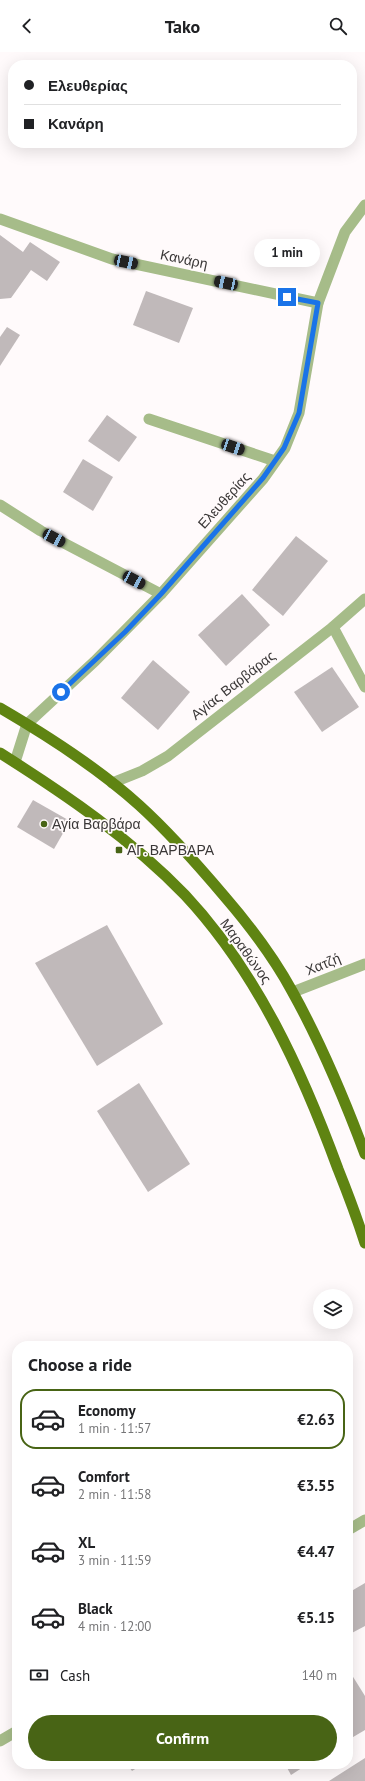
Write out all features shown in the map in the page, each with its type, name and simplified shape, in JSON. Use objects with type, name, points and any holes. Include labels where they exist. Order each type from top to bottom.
[{"type":"main road","name":"Μαραθώνος","points":[[0,708],[90,766],[157,822],[207,875],[246,922],[293,992],[333,1074],[365,1154]]},
{"type":"main road","name":"Μαραθώνος","points":[[0,752],[64,794],[143,856],[186,896],[223,942],[266,1007],[286,1045],[324,1128],[365,1243]]},
{"type":"street","name":"Ελευθερίας","points":[[15,762],[27,724],[95,661],[161,594],[263,478],[284,448],[299,413],[318,303],[345,232],[365,205]]},
{"type":"street","name":"Κανάρη","points":[[0,219],[112,259],[318,303]]},
{"type":"street","points":[[149,419],[275,461]]},
{"type":"street","points":[[0,505],[41,531],[161,594]]},
{"type":"street","name":"Αγίας Βαρβάρας","points":[[112,783],[142,771],[168,756],[333,627],[365,599]]},
{"type":"street","points":[[333,627],[365,687]]},
{"type":"street","name":"Χατζή","points":[[293,992],[365,964]]},
{"type":"street","points":[[353,1527],[365,1520]]},
{"type":"street","points":[[0,1741],[12,1734]]},
{"type":"building","points":[[0,235],[23,252],[30,242],[60,262],[47,281],[31,270],[11,298],[0,299]]},
{"type":"building","points":[[146,291],[193,308],[179,343],[133,325]]},
{"type":"building","points":[[7,327],[20,335],[0,366],[0,337]]},
{"type":"building","points":[[107,415],[137,437],[119,462],[88,441]]},
{"type":"building","points":[[83,459],[113,477],[93,511],[63,492]]},
{"type":"building","points":[[296,536],[328,561],[283,616],[252,590]]},
{"type":"building","points":[[242,594],[270,625],[226,666],[198,635]]},
{"type":"building","points":[[153,660],[190,692],[158,730],[121,698]]},
{"type":"building","points":[[332,667],[359,707],[322,732],[294,692]]},
{"type":"building","name":"Αγία Βαρβάρα","points":[[33,800],[70,821],[54,849],[17,827]]},
{"type":"building","points":[[107,925],[163,1024],[97,1066],[35,963]]},
{"type":"building","points":[[139,1083],[190,1164],[148,1192],[97,1111]]},
{"type":"building","points":[[365,1583],[365,1626],[353,1632],[353,1590]]},
{"type":"building","points":[[353,1677],[365,1696],[365,1730],[353,1737]]},
{"type":"building","points":[[365,1758],[365,1781],[329,1781],[348,1769],[353,1769],[353,1766]]},
{"type":"building","points":[[288,1769],[300,1769],[291,1775]]},
{"type":"place","name":"Αγία Βαρβάρα","points":[[44,824]]},
{"type":"place","name":"ΑΓ. ΒΑΡΒΑΡΑ","points":[[119,850]]},
{"type":"route","points":[[61,692],[125,632],[161,594],[263,478],[284,448],[299,413],[318,303],[287,297]]}]
